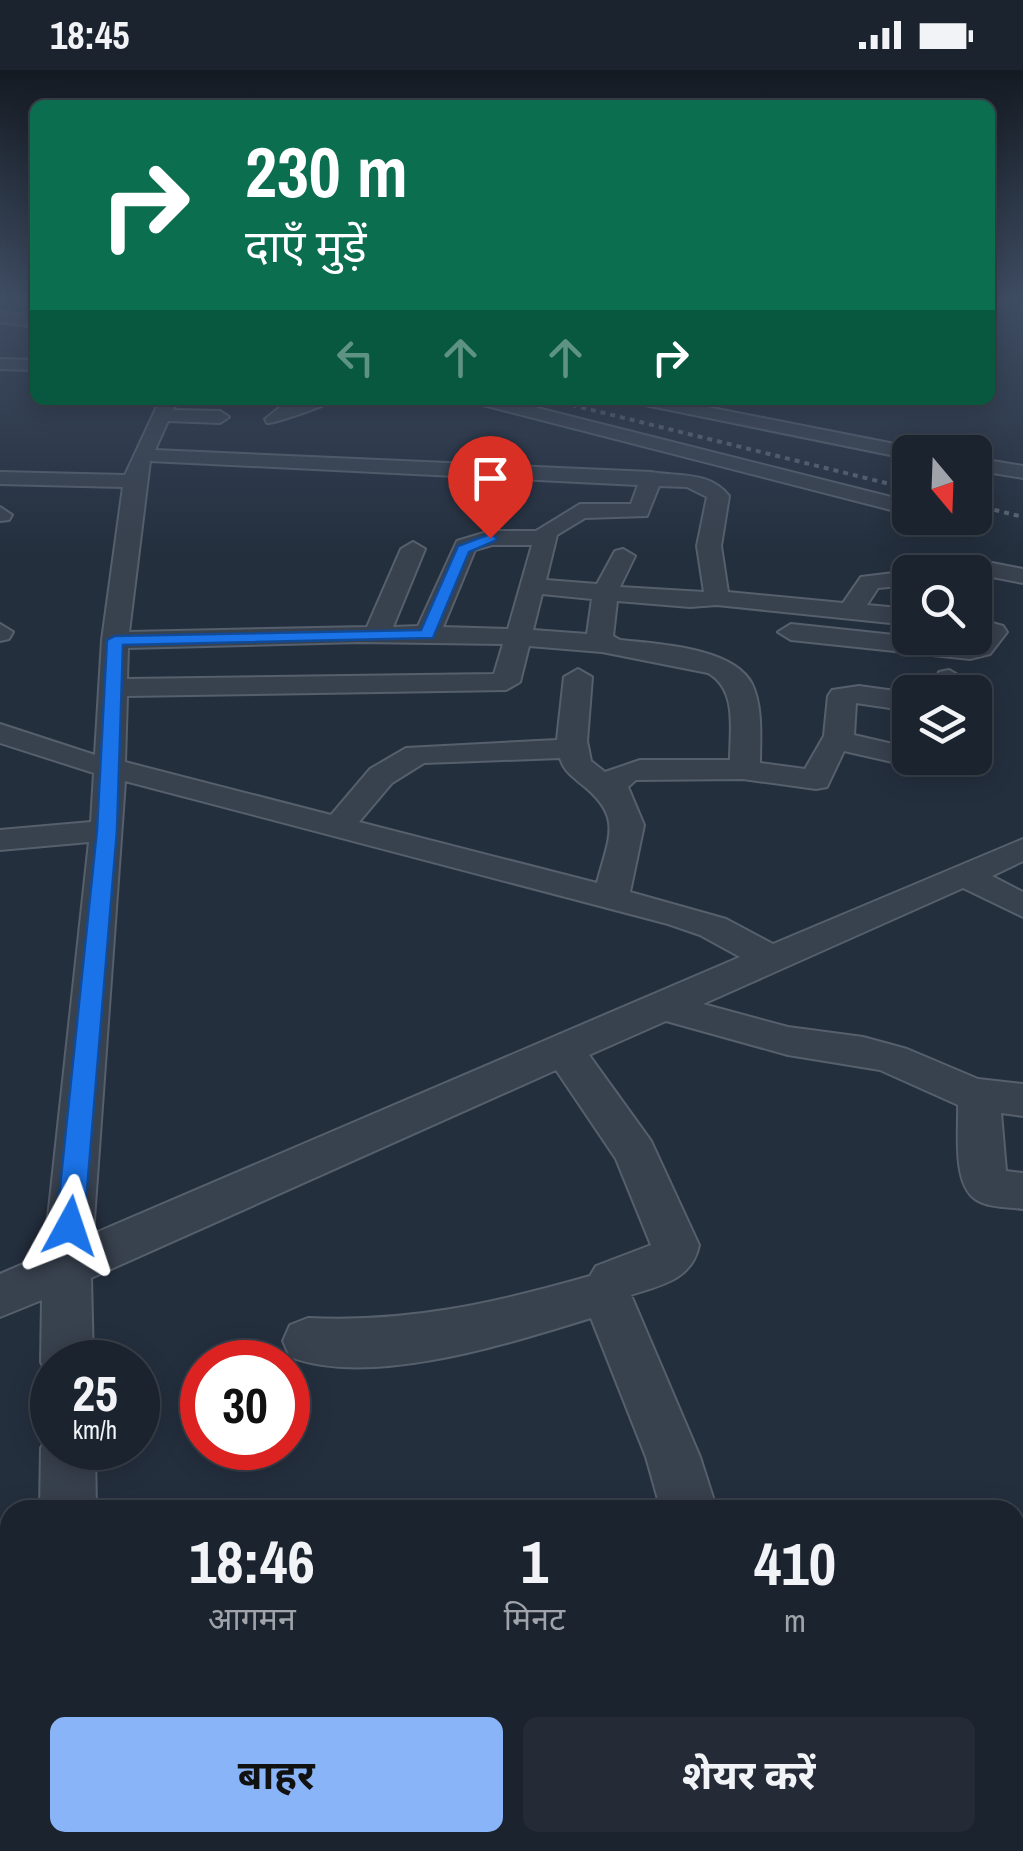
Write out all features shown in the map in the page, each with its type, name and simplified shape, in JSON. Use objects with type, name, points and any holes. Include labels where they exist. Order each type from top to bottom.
[{"type":"street","points":[[274,418],[303,405]]},
{"type":"street","points":[[504,405],[892,504]]},
{"type":"street","points":[[670,405],[892,449]]},
{"type":"street","points":[[67,1340],[66,1266],[107,830],[115,640],[135,481],[142,455],[164,408],[220,417]]},
{"type":"street","points":[[142,455],[680,480],[711,488],[718,496],[709,546],[717,598]]},
{"type":"street","points":[[680,480],[716,460]]},
{"type":"street","points":[[992,467],[1023,472]]},
{"type":"street","points":[[0,478],[135,481]]},
{"type":"street","points":[[114,688],[500,684],[509,680],[516,635],[550,529],[580,511],[639,511],[651,478]]},
{"type":"street","points":[[427,634],[465,546],[490,538],[545,538]]},
{"type":"street","points":[[376,637],[413,549]]},
{"type":"street","points":[[605,644],[599,639],[599,620],[606,591],[622,556]]},
{"type":"street","points":[[992,571],[1023,576]]},
{"type":"street","points":[[850,610],[870,582],[892,580]]},
{"type":"street","points":[[530,590],[541,587],[690,600],[717,598],[892,615]]},
{"type":"street","points":[[791,632],[892,640]]},
{"type":"street","points":[[115,640],[516,635],[605,644],[696,660],[733,676],[741,694],[745,763],[742,770]]},
{"type":"street","points":[[271,638],[276,686]]},
{"type":"street","points":[[578,677],[573,749],[581,771],[613,793]]},
{"type":"street","points":[[839,741],[842,696],[859,694],[892,699]]},
{"type":"street","points":[[0,733],[109,767],[611,897],[713,927],[772,959]]},
{"type":"street","points":[[611,897],[628,825],[613,793],[612,780],[633,772],[742,770],[816,780],[832,744],[839,741],[892,754]]},
{"type":"street","points":[[340,824],[381,776],[418,754],[573,749]]},
{"type":"street","points":[[0,840],[107,830]]},
{"type":"street","points":[[0,1296],[1023,849]]},
{"type":"street","points":[[964,875],[1023,906]]},
{"type":"street","points":[[663,1007],[788,1041],[878,1055],[980,1096],[1023,1100]]},
{"type":"street","points":[[310,1341],[393,1344],[458,1335],[606,1292],[613,1281],[662,1264],[673,1255],[676,1245],[635,1154],[564,1051]]},
{"type":"street","points":[[980,1096],[984,1178],[992,1187],[1023,1191]]},
{"type":"street","points":[[606,1292],[673,1457],[686,1500]]},
{"type":"street","points":[[68,1470],[68,1500]]},
{"type":"railway","points":[[572,405],[892,485]]},
{"type":"railway","points":[[992,509],[1023,517]]},
{"type":"route","points":[[70,1226],[107,830],[115,640],[427,634],[463,549],[490,538]]}]
